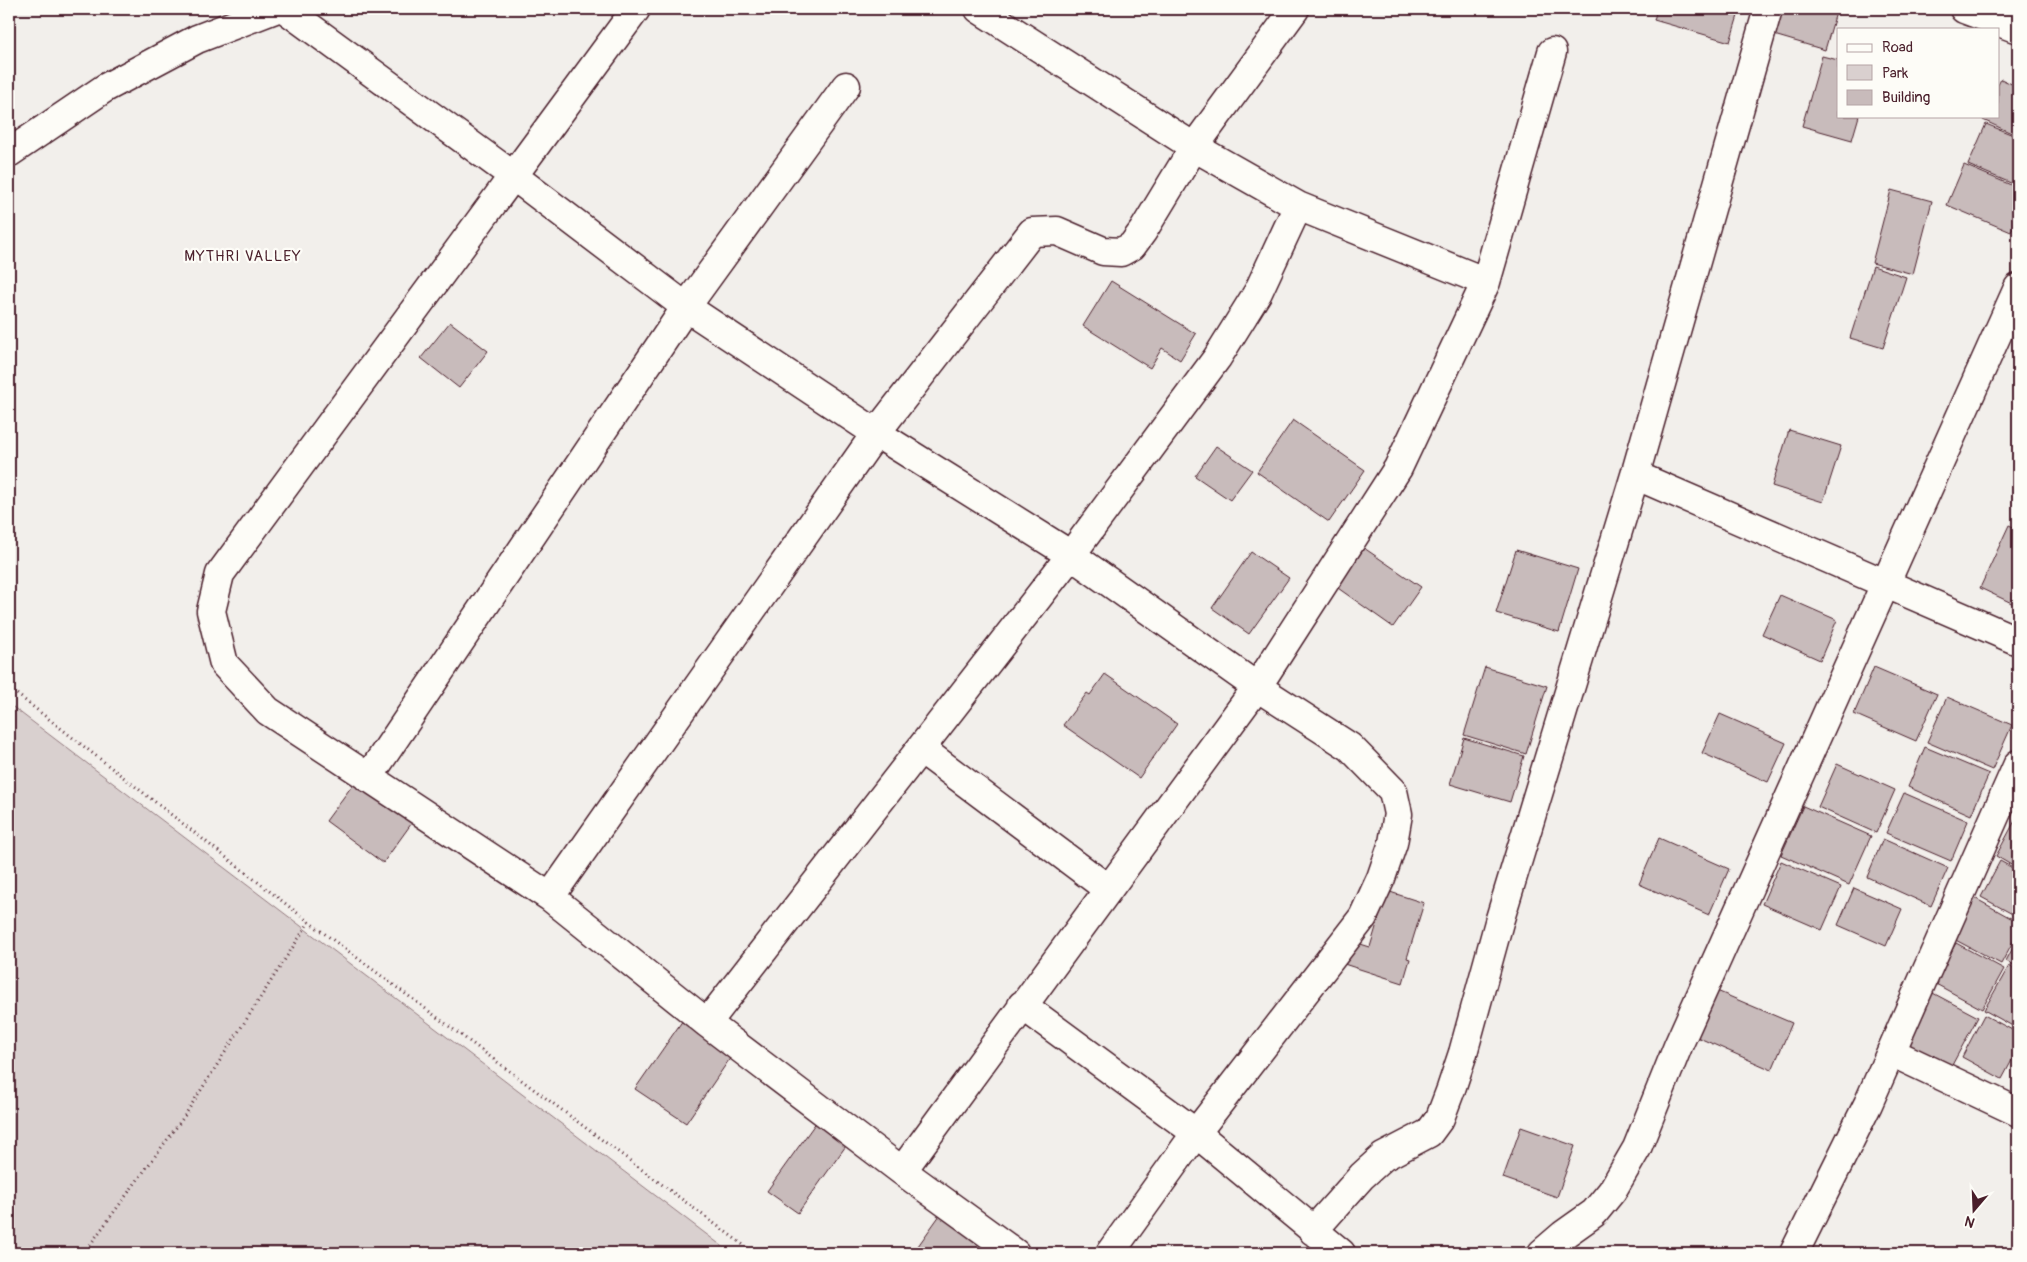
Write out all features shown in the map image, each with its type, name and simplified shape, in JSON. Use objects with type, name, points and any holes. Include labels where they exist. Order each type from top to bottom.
[{"type":"street","points":[[9,153],[114,84],[196,40],[276,9]]},
{"type":"street","points":[[285,9],[512,175],[686,307],[876,434],[1071,555],[1256,687],[1350,747],[1392,791],[1398,814],[1393,843],[1381,878],[1364,917],[1196,1133],[1110,1253]]},
{"type":"street","points":[[636,9],[220,574],[211,611],[224,664],[268,711],[550,897],[706,1023],[902,1171],[1015,1253]]},
{"type":"street","points":[[979,9],[1194,147],[1298,206],[1486,282]]},
{"type":"street","points":[[550,897],[876,434],[1032,232],[1057,231],[1103,251],[1121,252],[1132,246],[1194,147],[1295,9]]},
{"type":"street","points":[[1313,1231],[1362,1176],[1383,1157],[1429,1133],[1440,1118],[1463,1053],[1500,922],[1635,475],[1768,9]]},
{"type":"street","points":[[1964,9],[2018,29]]},
{"type":"street","points":[[902,1171],[1256,687],[1398,468],[1486,282],[1552,52]]},
{"type":"street","points":[[368,778],[686,307],[846,86]]},
{"type":"street","points":[[706,1023],[1071,555],[1217,358],[1258,292],[1298,206]]},
{"type":"street","points":[[1542,1253],[1594,1213],[1612,1191],[1636,1148],[1678,1046],[2018,288]]},
{"type":"street","points":[[1635,475],[2018,641]]},
{"type":"street","points":[[921,749],[1108,889]]},
{"type":"street","points":[[1794,1253],[1868,1104],[2018,764]]},
{"type":"street","points":[[1022,1005],[1196,1133],[1340,1253]]},
{"type":"street","points":[[1891,1052],[2018,1112]]},
{"type":"path","points":[[9,688],[309,922],[754,1253]]},
{"type":"path","points":[[84,1253],[183,1118],[309,922]]},
{"type":"green space","points":[[9,704],[731,1253],[9,1253]]},
{"type":"building","points":[[1657,9],[1740,9],[1730,42],[1654,20]]},
{"type":"building","points":[[1782,9],[1837,9],[1825,50],[1774,35]]},
{"type":"building","points":[[1822,56],[1837,60],[1837,118],[1858,118],[1852,140],[1802,126]]},
{"type":"building","points":[[2001,79],[2018,87],[2018,136],[1983,120],[1984,118],[2000,118]]},
{"type":"building","points":[[1986,124],[2018,137],[2018,186],[1968,165]]},
{"type":"building","points":[[1964,165],[2018,188],[2018,215],[2011,232],[1947,205]]},
{"type":"building","points":[[1891,190],[1932,201],[1913,274],[1872,263]]},
{"type":"building","points":[[1873,266],[1906,277],[1883,348],[1850,338]]},
{"type":"building","points":[[1111,281],[1196,334],[1180,360],[1162,348],[1150,368],[1083,326]]},
{"type":"building","points":[[450,322],[488,351],[459,388],[421,358]]},
{"type":"building","points":[[1293,420],[1365,470],[1329,522],[1257,472]]},
{"type":"building","points":[[1789,430],[1841,446],[1823,502],[1772,486]]},
{"type":"building","points":[[1216,446],[1252,470],[1230,500],[1195,476]]},
{"type":"building","points":[[2009,525],[2018,529],[2018,606],[1980,588]]},
{"type":"building","points":[[1364,548],[1421,587],[1393,627],[1335,586],[1346,558],[1354,563]]},
{"type":"building","points":[[1516,550],[1578,569],[1559,632],[1496,613]]},
{"type":"building","points":[[1251,552],[1289,578],[1249,634],[1212,608]]},
{"type":"building","points":[[1780,595],[1837,620],[1820,660],[1762,634]]},
{"type":"building","points":[[1485,667],[1547,686],[1526,754],[1464,735]]},
{"type":"building","points":[[1874,667],[1937,694],[1916,741],[1854,714]]},
{"type":"building","points":[[1105,674],[1177,724],[1139,778],[1063,725],[1087,693],[1090,695]]},
{"type":"building","points":[[1947,697],[2012,725],[1992,770],[1927,742]]},
{"type":"building","points":[[1720,714],[1786,743],[1768,782],[1702,753]]},
{"type":"building","points":[[1464,738],[1524,756],[1510,802],[1450,784]]},
{"type":"building","points":[[1925,747],[1989,774],[1971,815],[1908,787]]},
{"type":"building","points":[[1837,764],[1895,790],[1876,833],[1818,807]]},
{"type":"building","points":[[357,779],[414,820],[383,863],[326,821]]},
{"type":"building","points":[[1904,793],[1968,821],[1951,861],[1886,833]]},
{"type":"building","points":[[1803,806],[1871,836],[1849,885],[1781,855]]},
{"type":"building","points":[[2018,817],[2018,869],[1996,856]]},
{"type":"building","points":[[1659,838],[1729,869],[1709,915],[1639,884]]},
{"type":"building","points":[[1883,839],[1948,868],[1931,906],[1867,877]]},
{"type":"building","points":[[1781,861],[1841,887],[1822,930],[1762,904]]},
{"type":"building","points":[[2000,861],[2018,871],[2018,917],[1981,897]]},
{"type":"building","points":[[1854,888],[1902,909],[1886,946],[1838,925]]},
{"type":"building","points":[[1387,891],[1424,903],[1407,958],[1410,959],[1403,983],[1344,964],[1351,941],[1370,947]]},
{"type":"building","points":[[1971,896],[2018,922],[2018,932],[2001,964],[1948,936]]},
{"type":"building","points":[[2018,938],[2018,967],[2006,961]]},
{"type":"building","points":[[1956,943],[2004,969],[1982,1009],[1934,983]]},
{"type":"building","points":[[2009,966],[2018,971],[2018,1029],[1984,1010]]},
{"type":"building","points":[[1717,991],[1792,1023],[1772,1070],[1697,1037]]},
{"type":"building","points":[[1929,991],[1978,1017],[1951,1067],[1902,1041]]},
{"type":"building","points":[[1984,1015],[2018,1033],[2018,1049],[2002,1079],[1962,1057]]},
{"type":"building","points":[[683,1020],[733,1054],[686,1123],[635,1089]]},
{"type":"building","points":[[822,1114],[853,1136],[798,1213],[767,1191]]},
{"type":"building","points":[[1521,1127],[1575,1146],[1557,1197],[1503,1178]]},
{"type":"building","points":[[940,1215],[995,1253],[913,1253]]},
{"type":"district","name":"MYTHRI VALLEY","points":[[243,256]]}]
